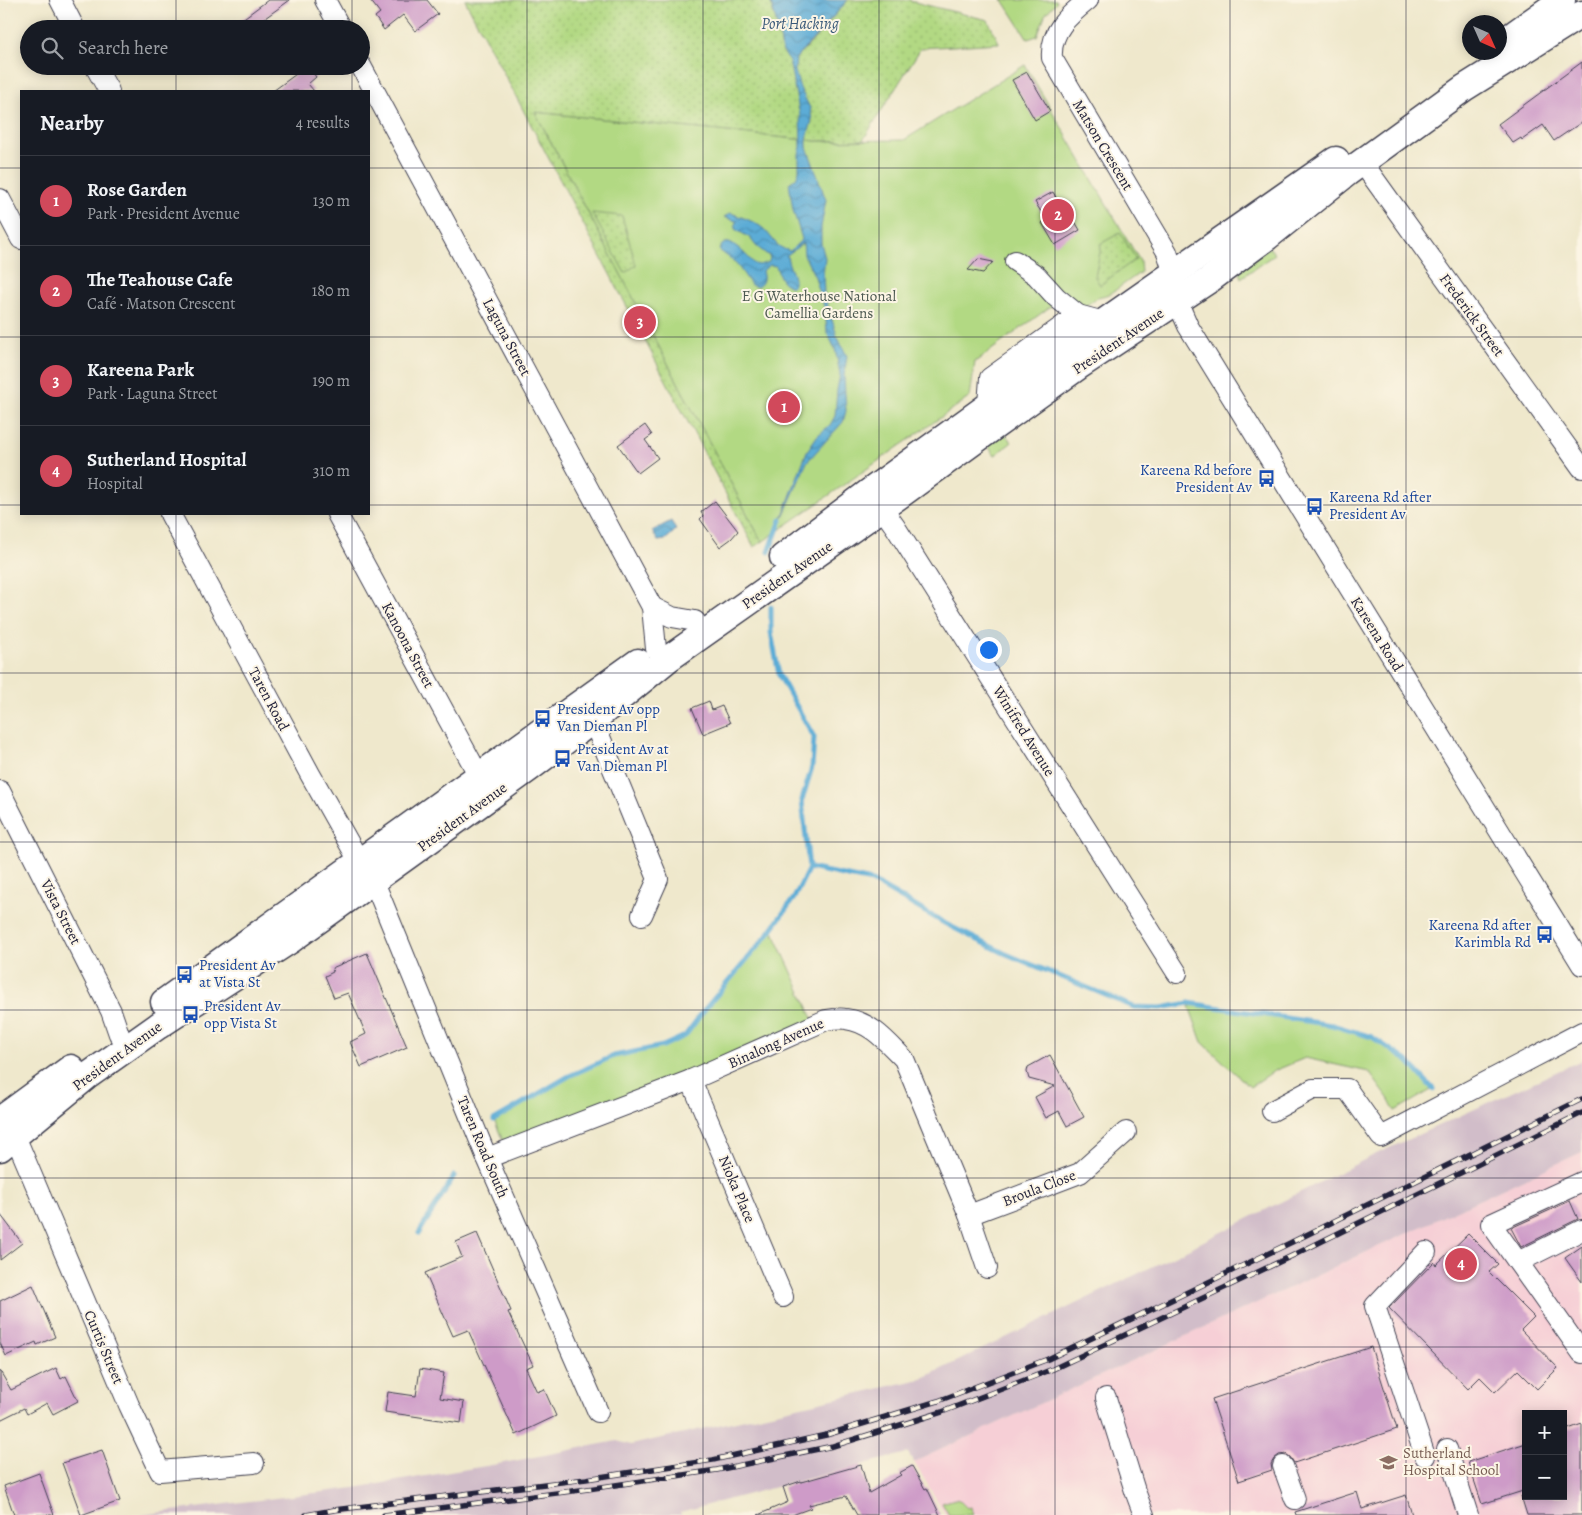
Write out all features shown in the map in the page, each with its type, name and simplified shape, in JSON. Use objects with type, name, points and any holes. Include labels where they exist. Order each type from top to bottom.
[{"type":"main road","name":"President Avenue","points":[[1507,41],[1577,11]]},
{"type":"main road","name":"President Avenue","points":[[5,1130],[118,1034],[366,871],[588,711],[656,649],[695,621],[1180,300],[1267,237],[1362,162],[1464,88],[1577,11]]},
{"type":"main road","name":"President Avenue","points":[[5,1130],[86,1077],[151,1031],[292,939],[366,871],[479,776],[657,667],[876,500],[988,405],[1477,60]]},
{"type":"main road","name":"Matson Crescent","points":[[1174,274],[1180,300]]},
{"type":"street","points":[[60,0],[70,20]]},
{"type":"street","points":[[325,0],[336,20]]},
{"type":"street","name":"Matson Crescent","points":[[1088,0],[1058,29],[1053,41],[1052,58],[1167,252],[1174,274]]},
{"type":"street","points":[[100,75],[108,90]]},
{"type":"street","name":"Laguna Street","points":[[366,75],[652,607],[656,649]]},
{"type":"street","name":"Frederick Street","points":[[1362,162],[1582,468]]},
{"type":"street","points":[[0,199],[20,236]]},
{"type":"street","points":[[1016,260],[1032,271],[1056,297],[1078,315],[1104,322]]},
{"type":"street","name":"Kareena Road","points":[[1180,300],[1181,310],[1188,326],[1582,965]]},
{"type":"street","points":[[988,405],[990,378],[1078,315]]},
{"type":"street","name":"Winifred Avenue","points":[[876,500],[896,528],[1177,972]]},
{"type":"street","name":"Taren Road","points":[[171,515],[310,774],[366,871]]},
{"type":"street","name":"Kanoona Street","points":[[338,515],[479,776]]},
{"type":"street","points":[[652,607],[672,617],[695,621]]},
{"type":"street","points":[[588,711],[658,879],[642,914]]},
{"type":"street","name":"Vista Street","points":[[0,791],[110,1011],[118,1034]]},
{"type":"street","name":"Taren Road South","points":[[366,871],[377,889],[487,1158],[598,1412]]},
{"type":"street","name":"Binalong Avenue","points":[[487,1158],[691,1080],[826,1020],[846,1019],[868,1026],[886,1040],[904,1059],[969,1215],[987,1268]]},
{"type":"street","points":[[1272,1111],[1313,1089],[1347,1089],[1381,1137],[1582,1032]]},
{"type":"street","name":"Nioka Place","points":[[691,1080],[784,1297]]},
{"type":"street","name":"Curtis Street","points":[[5,1130],[160,1471],[254,1463]]},
{"type":"street","name":"Broula Close","points":[[969,1215],[1080,1173],[1126,1132]]},
{"type":"street","points":[[1582,1182],[1491,1224],[1582,1353]]},
{"type":"street","points":[[1518,1262],[1582,1230]]},
{"type":"street","points":[[1425,1456],[1375,1306],[1426,1252]]},
{"type":"street","points":[[1106,1398],[1135,1515]]},
{"type":"street","points":[[1447,1449],[1468,1515]]},
{"type":"street","points":[[1279,1468],[1290,1500]]},
{"type":"street","points":[[1131,1493],[1144,1515]]},
{"type":"shaded area","points":[[1582,1060],[1582,1152],[914,1462],[907,1453],[680,1512],[681,1515],[140,1515],[354,1488],[498,1464],[617,1441],[631,1445],[921,1379],[1170,1258],[1374,1155]]},
{"type":"shaded area","points":[[1582,1152],[1582,1515],[946,1515],[914,1462]]},
{"type":"green space","points":[[465,0],[770,0],[779,31],[782,50],[794,60],[848,0],[911,0],[988,20],[999,43],[921,48],[863,140],[816,141],[535,112],[762,542],[754,547]]},
{"type":"green space","points":[[1002,0],[1057,1],[1045,15],[1037,36],[1028,39]]},
{"type":"green space","name":"E G Waterhouse National Camellia Gardens","points":[[1025,65],[1140,261],[1141,272],[1110,294],[1098,297],[1084,307],[1062,298],[975,362],[970,397],[762,542],[535,112],[816,141],[904,140]]},
{"type":"green space","points":[[592,213],[622,216],[636,265],[625,273]]},
{"type":"green space","points":[[1120,233],[1136,259],[1100,285],[1095,277],[1100,244]]},
{"type":"green space","points":[[1269,247],[1275,254],[1241,278],[1238,269]]},
{"type":"green space","points":[[1005,434],[1012,442],[994,456],[989,447],[990,444]]},
{"type":"green space","points":[[772,929],[816,1025],[507,1150],[494,1120],[569,1076],[614,1056],[663,1046],[685,1036],[705,1009]]},
{"type":"green space","points":[[1201,1005],[1332,1025],[1372,1037],[1409,1062],[1433,1089],[1395,1111],[1369,1072],[1305,1058],[1274,1071],[1250,1087],[1202,1042],[1189,1006]]},
{"type":"green space","points":[[955,1499],[959,1500],[967,1508],[971,1507],[973,1515],[949,1515],[942,1503]]},
{"type":"water","name":"Port Hacking","points":[[770,0],[848,0],[796,58],[795,71],[800,88],[810,108],[812,120],[807,147],[826,200],[821,227],[821,243],[825,258],[823,274],[824,293],[837,336],[847,356],[844,376],[846,411],[843,422],[807,462],[779,526],[807,451],[817,436],[830,425],[835,416],[840,374],[835,349],[827,332],[825,310],[815,277],[804,255],[803,243],[787,255],[794,280],[794,284],[791,287],[779,276],[776,266],[770,265],[762,271],[763,278],[761,284],[757,287],[751,285],[736,263],[719,250],[727,243],[732,244],[755,264],[759,265],[769,262],[770,257],[756,246],[750,238],[735,229],[736,221],[724,217],[731,213],[760,226],[776,244],[784,249],[790,251],[802,239],[793,210],[789,183],[796,178],[799,171],[801,147],[800,115],[789,61],[782,50],[779,31]]},
{"type":"water","points":[[671,521],[676,530],[665,540],[658,541],[652,531]]},
{"type":"building","points":[[268,0],[290,0],[265,18],[266,20],[241,20]]},
{"type":"building","points":[[370,0],[427,0],[438,14],[415,31],[403,15],[384,30],[375,17],[380,13]]},
{"type":"building","points":[[1582,62],[1582,122],[1554,141],[1543,125],[1522,140],[1521,138],[1513,143],[1498,124]]},
{"type":"building","points":[[1027,72],[1050,111],[1035,120],[1012,80]]},
{"type":"building","points":[[295,75],[315,75],[316,77],[308,84],[313,90],[274,90]]},
{"type":"building","points":[[1053,192],[1063,210],[1067,208],[1080,230],[1055,245],[1042,223],[1046,220],[1035,202]]},
{"type":"building","points":[[978,259],[993,262],[983,273],[968,270]]},
{"type":"building","points":[[645,425],[652,435],[645,440],[658,458],[638,473],[618,445]]},
{"type":"building","points":[[715,501],[738,531],[720,547],[700,519],[703,516],[701,512]]},
{"type":"building","points":[[709,701],[712,710],[722,706],[730,723],[703,734],[692,708]]},
{"type":"building","points":[[367,953],[407,1047],[361,1067],[350,1042],[366,1034],[348,993],[334,998],[325,976],[333,972],[332,968]]},
{"type":"building","points":[[1050,1055],[1084,1117],[1067,1126],[1059,1111],[1046,1118],[1035,1097],[1055,1086],[1029,1079],[1027,1072],[1028,1067]]},
{"type":"building","points":[[1570,1201],[1578,1219],[1521,1247],[1511,1228]]},
{"type":"building","points":[[0,1214],[22,1243],[0,1260]]},
{"type":"building","points":[[477,1233],[511,1311],[508,1312],[533,1365],[526,1368],[537,1392],[544,1389],[556,1416],[516,1435],[468,1330],[453,1336],[425,1273],[462,1257],[456,1242]]},
{"type":"building","points":[[1468,1234],[1498,1264],[1489,1272],[1534,1317],[1521,1330],[1558,1368],[1537,1389],[1518,1370],[1495,1392],[1480,1377],[1468,1389],[1389,1308],[1434,1262],[1436,1265]]},
{"type":"building","points":[[1582,1246],[1582,1282],[1565,1258]]},
{"type":"building","points":[[33,1285],[55,1337],[37,1345],[36,1342],[6,1356],[0,1343],[0,1301]]},
{"type":"building","points":[[1371,1347],[1397,1429],[1294,1463],[1286,1454],[1279,1455],[1271,1464],[1272,1470],[1239,1481],[1212,1399]]},
{"type":"building","points":[[56,1368],[61,1379],[66,1376],[78,1401],[53,1414],[47,1403],[27,1414],[24,1408],[0,1420],[0,1371],[11,1390]]},
{"type":"building","points":[[420,1369],[444,1373],[440,1398],[464,1402],[461,1423],[385,1412],[388,1392],[416,1396]]},
{"type":"building","points":[[1582,1424],[1582,1515],[1527,1515],[1522,1500],[1567,1500],[1567,1430]]},
{"type":"building","points":[[1522,1444],[1522,1491],[1482,1504],[1468,1462]]},
{"type":"building","points":[[102,1450],[120,1501],[81,1515],[62,1463]]},
{"type":"building","points":[[861,1465],[869,1493],[901,1475],[899,1473],[912,1466],[925,1489],[927,1488],[940,1515],[857,1515],[846,1496],[809,1505],[811,1508],[792,1515],[758,1515],[788,1502],[783,1487]]},
{"type":"building","points":[[39,1473],[54,1515],[14,1515],[4,1486]]},
{"type":"building","points":[[1357,1492],[1362,1509],[1406,1495],[1412,1515],[1296,1515],[1295,1512]]},
{"type":"waterway","points":[[769,552],[781,520]]},
{"type":"waterway","points":[[494,1120],[569,1076],[614,1056],[663,1046],[685,1036],[705,1009],[766,937],[794,898],[809,868],[802,800],[812,767],[814,737],[779,675],[771,632],[771,607]]},
{"type":"waterway","points":[[809,868],[872,881],[946,924],[1004,953],[1134,1007],[1161,1008],[1189,1003],[1332,1025],[1372,1037],[1409,1062],[1433,1089]]},
{"type":"waterway","points":[[419,1233],[454,1176]]},
{"type":"railway","points":[[306,1515],[586,1479],[713,1460],[826,1435],[938,1401],[1048,1359],[1292,1242],[1582,1099]]},
{"type":"railway","points":[[384,1515],[588,1489],[717,1470],[833,1446],[942,1412],[1053,1369],[1296,1254],[1582,1113]]},
{"type":"place","name":"The Teahouse Cafe","points":[[1058,215]]},
{"type":"place","name":"Kareena Park","points":[[640,322]]},
{"type":"place","name":"Rose Garden","points":[[784,407]]},
{"type":"place","name":"Kareena Rd before President Av","points":[[1266,479]]},
{"type":"place","name":"Kareena Rd after President Av","points":[[1315,506]]},
{"type":"place","name":"President Av opp Van Dieman Pl","points":[[543,718]]},
{"type":"place","name":"President Av at Van Dieman Pl","points":[[563,758]]},
{"type":"place","name":"Kareena Rd after Karimbla Rd","points":[[1545,934]]},
{"type":"place","name":"President Av at Vista St","points":[[185,974]]},
{"type":"place","name":"President Av opp Vista St","points":[[190,1015]]},
{"type":"place","name":"Sutherland Hospital","points":[[1461,1264]]},
{"type":"place","name":"Sutherland Hospital School","points":[[1389,1462]]}]
